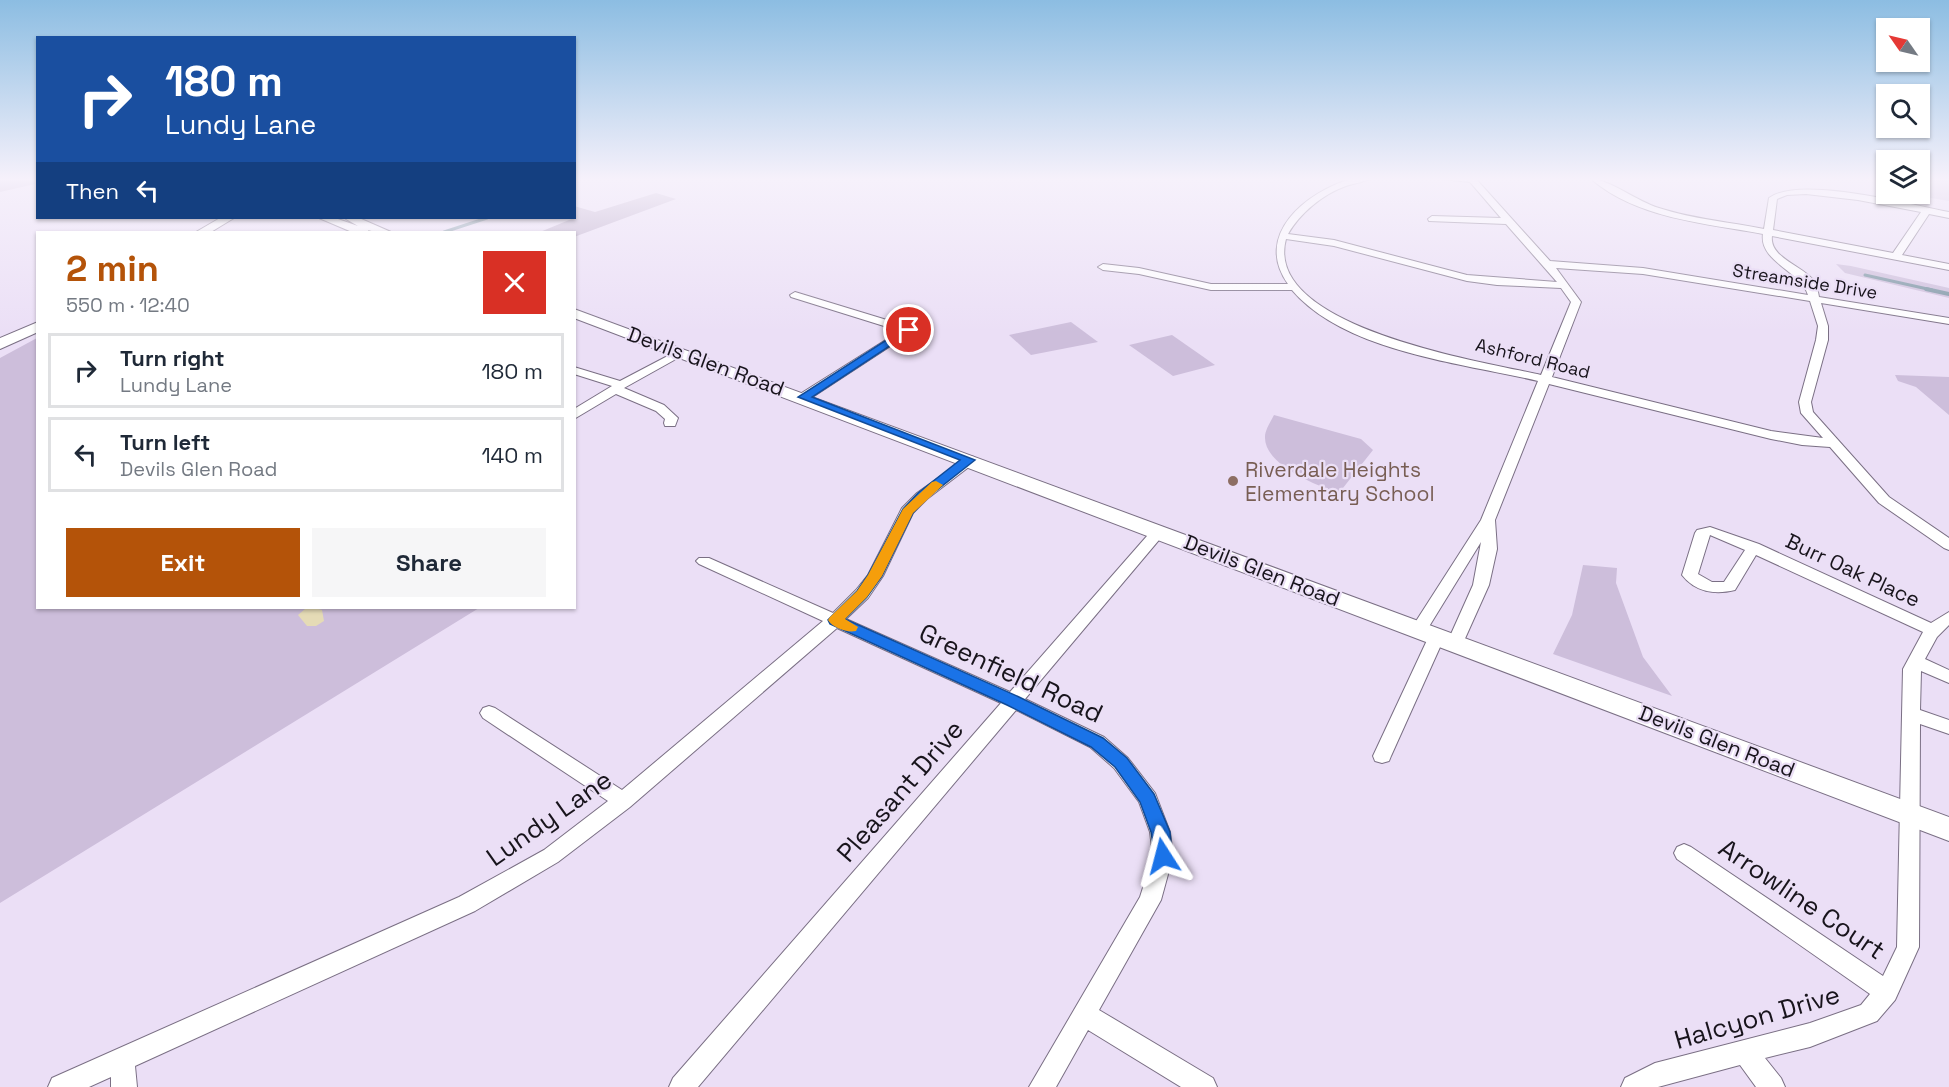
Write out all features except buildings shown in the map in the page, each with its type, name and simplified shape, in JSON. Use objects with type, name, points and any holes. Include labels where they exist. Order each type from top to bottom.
[{"type":"main road","name":"Devils Glen Road","points":[[576,314],[804,397],[1949,829]]},
{"type":"main road","points":[[0,344],[36,327]]},
{"type":"street","points":[[1286,230],[1282,236],[1334,243],[1467,278],[1497,282],[1565,285]]},
{"type":"street","points":[[1382,756],[1488,520],[1576,302],[1548,264],[1517,230]]},
{"type":"street","points":[[1761,230],[1949,267]]},
{"type":"street","points":[[1897,255],[1914,230]]},
{"type":"street","points":[[1768,231],[1767,241],[1772,252],[1810,283],[1817,299],[1823,326],[1822,340],[1805,402],[1807,413],[1831,443],[1884,500],[1949,545]]},
{"type":"street","name":"Ashford Road","points":[[1282,236],[1280,255],[1286,277],[1293,287],[1312,306],[1359,331],[1771,435],[1831,443]]},
{"type":"street","name":"Streamside Drive","points":[[1548,264],[1643,271],[1949,321]]},
{"type":"street","points":[[1103,267],[1139,271],[1211,287],[1293,287]]},
{"type":"street","points":[[795,295],[909,330],[804,397]]},
{"type":"street","points":[[576,414],[681,352]]},
{"type":"street","points":[[576,371],[619,387],[660,408],[672,418],[670,423]]},
{"type":"street","name":"Lundy Lane","points":[[61,1087],[467,904],[551,856],[623,801],[835,620],[862,594],[874,576],[907,511],[922,495],[969,460]]},
{"type":"street","points":[[1437,636],[1481,585],[1489,549],[1488,520]]},
{"type":"street","name":"Pleasant Drive","points":[[682,1087],[1159,531]]},
{"type":"street","name":"Burr Oak Place","points":[[1754,547],[1935,631]]},
{"type":"street","name":"Greenfield Road","points":[[704,561],[1013,701],[1097,742],[1121,763],[1148,799],[1160,832],[1163,856],[1150,900],[1042,1087]]},
{"type":"street","points":[[1949,617],[1922,647],[1915,662],[1949,677]]},
{"type":"street","name":"Halcyon Drive","points":[[1634,1087],[1655,1075],[1810,1035],[1869,1013],[1887,992],[1908,947],[1912,669],[1915,662]]},
{"type":"street","points":[[489,713],[623,801]]},
{"type":"street","points":[[1911,714],[1949,727]]},
{"type":"street","name":"Arrowline Court","points":[[1684,853],[1887,992]]},
{"type":"street","points":[[1085,1015],[1204,1087]]},
{"type":"street","points":[[1745,1052],[1772,1087]]},
{"type":"street","points":[[122,1060],[124,1087]]},
{"type":"shaded area","points":[[1836,264],[1949,288],[1949,298],[1845,273]]},
{"type":"shaded area","points":[[1071,322],[1098,342],[1031,355],[1009,335]]},
{"type":"shaded area","points":[[1172,335],[1215,365],[1173,376],[1129,345]]},
{"type":"shaded area","points":[[36,339],[36,609],[477,609],[0,903],[0,358]]},
{"type":"shaded area","points":[[1895,375],[1949,377],[1949,415],[1916,387],[1898,381]]},
{"type":"shaded area","points":[[1274,415],[1361,439],[1373,450],[1339,493],[1329,490],[1293,473],[1273,457],[1267,447],[1265,437]]},
{"type":"shaded area","points":[[1583,565],[1617,568],[1616,583],[1643,657],[1672,696],[1553,654],[1572,615]]},
{"type":"sand","points":[[305,609],[318,609],[322,610],[324,621],[316,626],[307,626],[298,615]]},
{"type":"waterway","points":[[447,231],[451,230]]},
{"type":"waterway","points":[[1865,275],[1932,290]]},
{"type":"waterway","points":[[1926,289],[1949,294]]},
{"type":"slow traffic","points":[[851,627],[835,620],[862,594],[874,576],[907,511],[922,495],[936,485]]},
{"type":"place","name":"Riverdale Heights Elementary School","points":[[1233,481]]},
{"type":"route","points":[[909,330],[804,397],[969,460],[922,495],[907,511],[874,576],[862,594],[835,620],[1097,742],[1121,763],[1148,799],[1160,832],[1163,856]]}]
